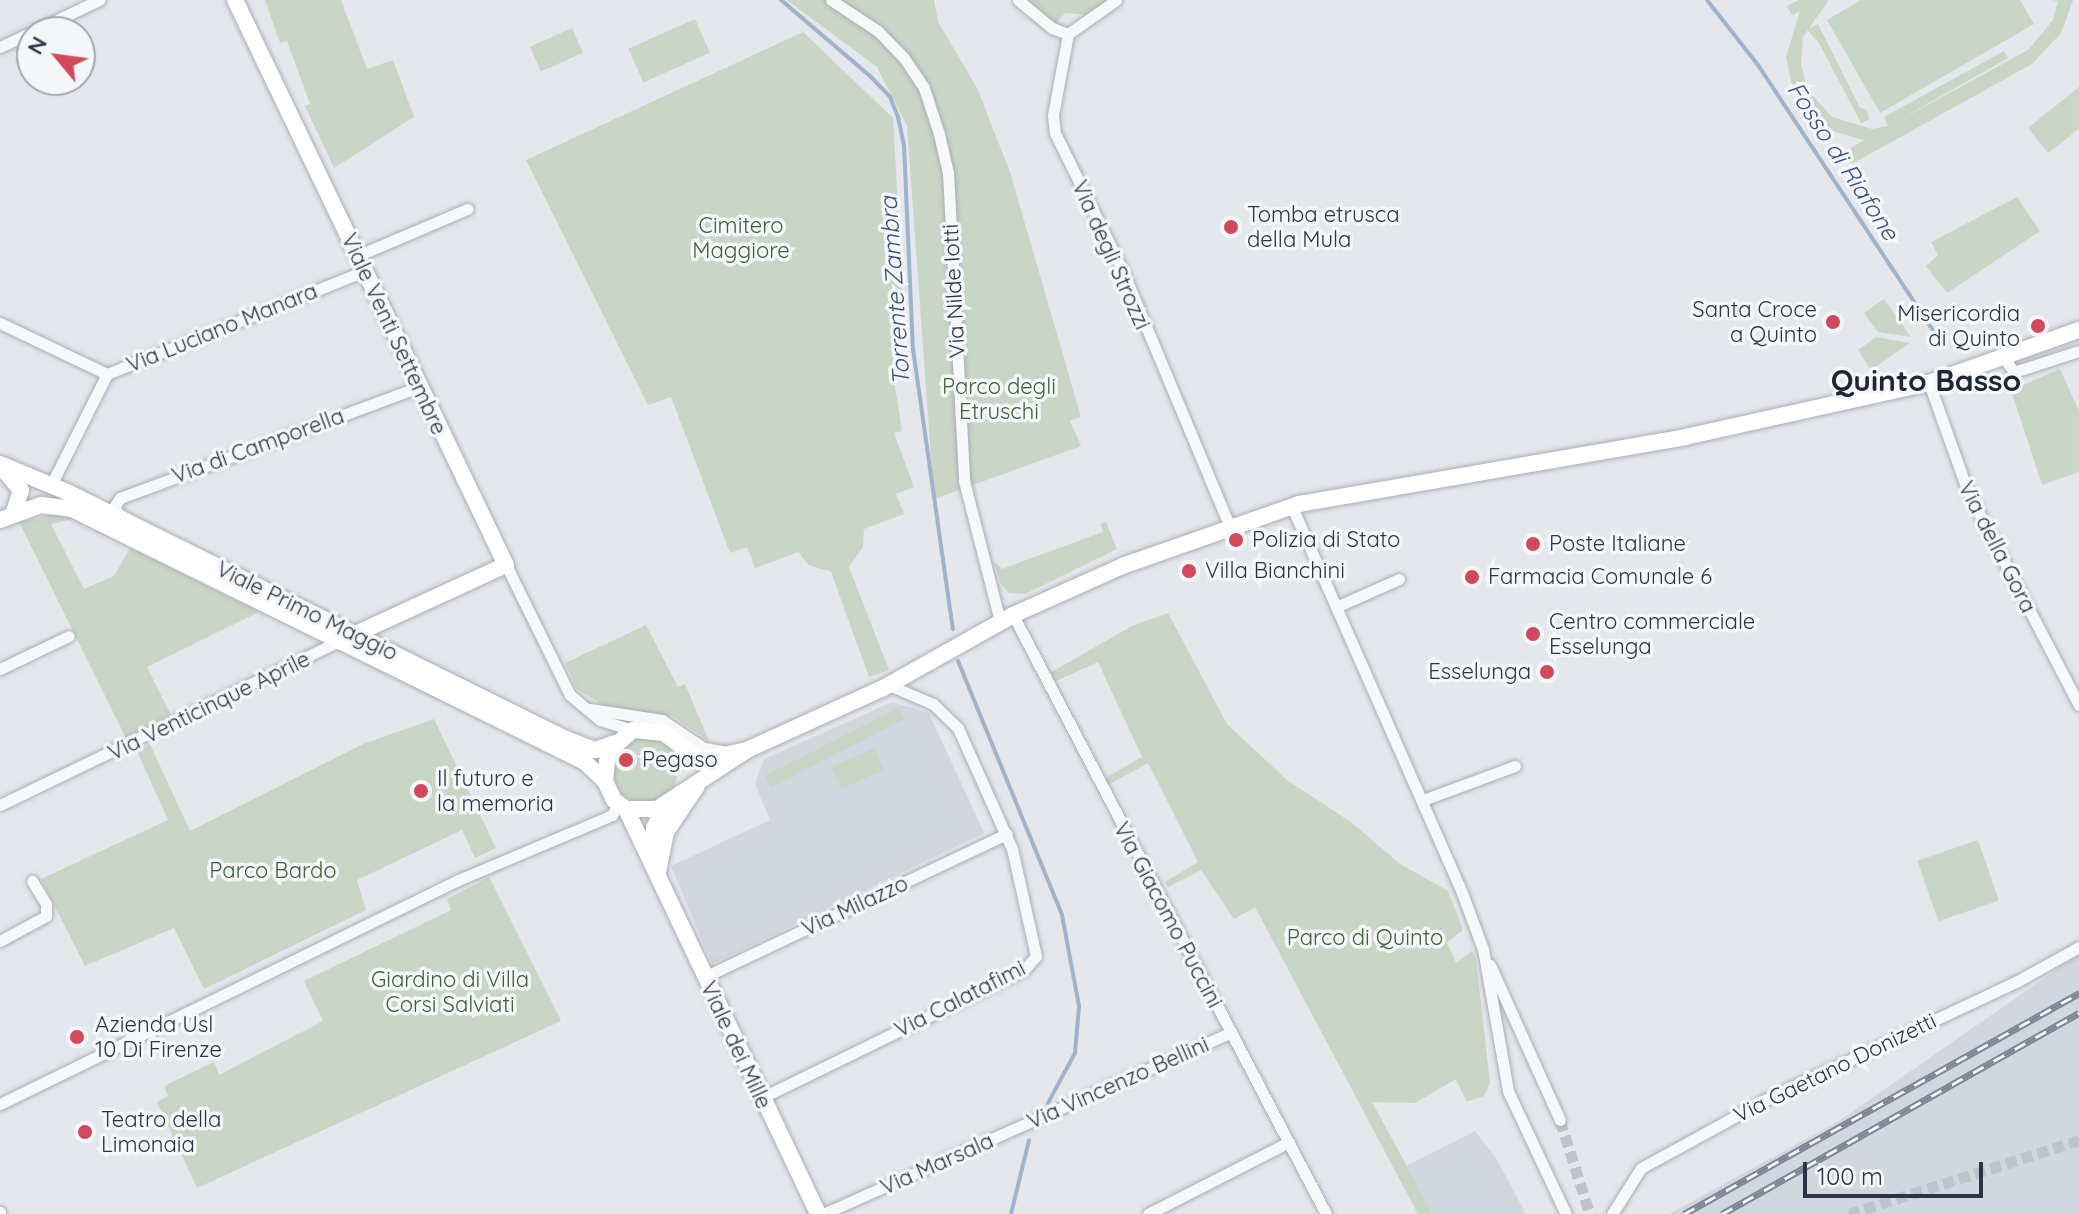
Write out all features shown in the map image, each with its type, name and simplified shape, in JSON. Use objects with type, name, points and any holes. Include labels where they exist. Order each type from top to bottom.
[{"type":"main road","name":"Viale Venti Settembre","points":[[235,0],[506,565]]},
{"type":"main road","points":[[747,750],[706,760],[680,747],[657,730],[632,730],[614,743],[605,759],[605,781],[622,807],[640,812],[665,806],[747,750],[889,685],[1007,618],[1108,571],[1292,507],[1685,437],[1929,383],[2079,330]]},
{"type":"main road","name":"Viale Primo Maggio","points":[[0,465],[51,485],[121,519],[585,762],[605,781]]},
{"type":"main road","name":"Viale Primo Maggio","points":[[0,465],[14,478],[21,496],[7,516]]},
{"type":"main road","name":"Viale Primo Maggio","points":[[7,516],[41,505],[68,507],[566,739],[599,750],[614,743]]},
{"type":"main road","name":"Via Venticinque Aprile","points":[[348,638],[506,565]]},
{"type":"main road","points":[[679,794],[686,769],[680,747]]},
{"type":"main road","points":[[658,874],[666,832],[704,777]]},
{"type":"main road","points":[[658,874],[652,839],[665,806]]},
{"type":"main road","name":"Viale dei Mille","points":[[622,807],[658,874],[761,1098],[820,1214]]},
{"type":"street","points":[[0,47],[99,0]]},
{"type":"street","name":"Via Nilde Iotti","points":[[831,0],[878,31],[904,58],[924,88],[939,134],[948,172],[967,504],[1007,618]]},
{"type":"street","points":[[1018,0],[1052,28],[1068,34],[1116,0]]},
{"type":"street","name":"Via degli Strozzi","points":[[1068,34],[1053,129],[1122,269],[1230,527]]},
{"type":"street","name":"Via Luciano Manara","points":[[51,485],[107,374],[361,264],[467,209]]},
{"type":"street","points":[[0,323],[107,374]]},
{"type":"street","points":[[2004,358],[2014,372],[2079,351]]},
{"type":"street","name":"Via della Gora","points":[[1929,383],[1968,492],[2079,705]]},
{"type":"street","name":"Via di Camporella","points":[[121,519],[114,507],[120,498],[419,387]]},
{"type":"street","points":[[1292,507],[1423,800],[1483,949],[1560,1120]]},
{"type":"street","name":"Viale Venti Settembre","points":[[506,565],[555,667],[582,705],[616,729],[632,730]]},
{"type":"street","points":[[1336,607],[1399,579]]},
{"type":"street","name":"Via Giacomo Puccini","points":[[1007,618],[1326,1214]]},
{"type":"street","points":[[0,669],[69,636]]},
{"type":"street","name":"Via Venticinque Aprile","points":[[0,805],[348,638]]},
{"type":"street","name":"Via Calatafimi","points":[[761,1098],[1030,966],[1036,944],[1007,834],[953,721],[933,704],[889,685]]},
{"type":"street","points":[[582,705],[618,717],[662,720],[715,751],[747,750]]},
{"type":"street","points":[[1423,800],[1515,766]]},
{"type":"street","points":[[0,1104],[456,881],[603,819],[622,807]]},
{"type":"street","name":"Via Milazzo","points":[[704,977],[1007,834]]},
{"type":"street","points":[[0,941],[46,916],[46,904],[32,881]]},
{"type":"street","name":"Via Gaetano Donizetti","points":[[1612,1214],[1637,1171],[1812,1076],[2016,982],[2079,947]]},
{"type":"street","points":[[1483,949],[1508,1091],[1566,1214]]},
{"type":"street","name":"Via Vincenzo Bellini","points":[[1008,1133],[1229,1033]]},
{"type":"street","name":"Via Marsala","points":[[820,1214],[1008,1133]]},
{"type":"street","points":[[1148,1214],[1289,1142]]},
{"type":"shaded area","points":[[892,702],[929,713],[984,833],[712,964],[671,866],[770,820],[755,784],[764,759]]},
{"type":"shaded area","points":[[2079,954],[2079,1214],[1669,1214],[1839,1121]]},
{"type":"shaded area","points":[[1475,1131],[1496,1158],[1526,1214],[1433,1214],[1406,1166]]},
{"type":"green space","points":[[265,0],[341,0],[367,69],[393,60],[414,117],[334,168],[305,106],[310,104],[287,41],[280,43]]},
{"type":"green space","name":"Parco degli Etruschi","points":[[787,0],[934,0],[938,22],[977,88],[1010,172],[1081,417],[1070,421],[1081,446],[934,499],[907,126],[877,67]]},
{"type":"green space","points":[[1018,0],[1107,0],[1089,15],[1065,13],[1052,28]]},
{"type":"green space","points":[[1799,0],[1829,0],[1803,37],[1801,63],[1807,89],[1832,117],[1872,129],[1888,126],[1884,117],[2004,51],[2008,58],[1889,126],[2028,50],[2053,20],[2058,1],[2051,0],[2073,0],[2061,33],[2032,64],[1852,164],[1845,152],[1864,140],[1832,131],[1808,113],[1792,86],[1786,57],[1800,11],[1792,15],[1787,6]]},
{"type":"green space","points":[[1861,0],[2020,0],[2034,24],[1880,113],[1827,20]]},
{"type":"green space","points":[[695,19],[710,53],[643,82],[628,49]]},
{"type":"green space","points":[[1818,24],[1860,108],[1867,110],[1869,119],[1861,123],[1819,43],[1807,30]]},
{"type":"green space","points":[[572,28],[583,53],[541,71],[530,47]]},
{"type":"green space","name":"Cimitero Maggiore","points":[[803,32],[893,118],[907,372],[893,374],[902,431],[894,433],[914,487],[896,494],[904,514],[864,529],[863,547],[849,567],[889,670],[869,677],[831,572],[809,565],[798,552],[755,568],[747,547],[730,553],[671,397],[648,405],[526,160]]},
{"type":"green space","points":[[2079,87],[2079,129],[2048,153],[2028,128]]},
{"type":"green space","points":[[2017,197],[2040,231],[1947,293],[1926,266],[1938,255],[1931,242]]},
{"type":"green space","points":[[1884,299],[1911,337],[1878,332],[1864,313]]},
{"type":"green space","points":[[1876,337],[1910,343],[1871,370],[1858,350]]},
{"type":"green space","points":[[2060,369],[2079,411],[2079,472],[2042,485],[2011,390]]},
{"type":"green space","points":[[56,514],[72,519],[51,524],[84,589],[114,576],[130,548],[259,612],[147,667],[171,715],[126,738],[19,522]]},
{"type":"green space","points":[[1106,522],[1117,549],[1025,594],[1009,593],[1000,583],[994,562],[1002,569],[1103,532],[1100,524]]},
{"type":"green space","name":"Parco di Quinto","points":[[1168,613],[1227,724],[1287,780],[1351,822],[1400,864],[1448,891],[1463,930],[1447,942],[1456,963],[1472,951],[1476,959],[1490,1083],[1484,1096],[1466,1101],[1456,1079],[1415,1103],[1372,1102],[1433,1214],[1418,1214],[1255,907],[1234,919],[1201,870],[1168,887],[1165,882],[1198,862],[1148,763],[1108,785],[1105,778],[1142,757],[1098,662],[1054,682],[1050,673],[1132,626]]},
{"type":"green space","points":[[646,625],[678,687],[685,684],[709,741],[674,717],[605,706],[577,689],[565,663]]},
{"type":"green space","points":[[898,708],[904,720],[771,787],[765,776]]},
{"type":"green space","name":"Parco Bardo","points":[[434,719],[496,848],[475,858],[462,830],[357,880],[366,910],[204,989],[174,928],[85,966],[41,879],[168,820],[137,751],[150,744],[190,831],[363,744]]},
{"type":"green space","points":[[638,737],[652,737],[664,742],[673,751],[678,770],[676,783],[669,794],[652,803],[638,803],[626,798],[617,789],[612,777],[612,763],[617,751],[626,742]]},
{"type":"green space","points":[[874,748],[884,770],[841,789],[831,767]]},
{"type":"green space","points":[[1978,840],[1999,901],[1938,921],[1917,861]]},
{"type":"green space","name":"Giardino di Villa Corsi Salviati","points":[[489,877],[561,1021],[197,1188],[157,1102],[168,1096],[164,1086],[214,1062],[219,1075],[323,1021],[304,981],[451,910],[447,899]]},
{"type":"waterway","name":"Torrente Zambra","points":[[781,0],[871,77],[890,97],[898,117],[904,145],[913,349],[953,629]]},
{"type":"waterway","name":"Fosso di Riafone","points":[[1707,0],[1758,65],[1943,346]]},
{"type":"waterway","name":"Torrente Zambra","points":[[958,661],[1062,915],[1079,1006],[1075,1053],[1048,1103]]},
{"type":"waterway","name":"Torrente Zambra","points":[[1011,1214],[1029,1140]]},
{"type":"tunnel","points":[[1560,1120],[1590,1214]]},
{"type":"tunnel","points":[[1849,1214],[2079,1140]]},
{"type":"railway","points":[[1684,1214],[2079,993]]},
{"type":"railway","points":[[1722,1214],[2079,1013]]},
{"type":"place","name":"Tomba etrusca della Mula","points":[[1231,227]]},
{"type":"place","name":"Santa Croce a Quinto","points":[[1833,322]]},
{"type":"place","name":"Misericordia di Quinto","points":[[2038,326]]},
{"type":"place","name":"Polizia di Stato","points":[[1236,540]]},
{"type":"place","name":"Poste Italiane","points":[[1533,544]]},
{"type":"place","name":"Villa Bianchini","points":[[1189,571]]},
{"type":"place","name":"Farmacia Comunale 6","points":[[1472,577]]},
{"type":"place","name":"Centro commerciale Esselunga","points":[[1533,634]]},
{"type":"place","name":"Esselunga","points":[[1547,672]]},
{"type":"place","name":"Pegaso","points":[[626,760]]},
{"type":"place","name":"Il futuro e la memoria","points":[[421,791]]},
{"type":"place","name":"Azienda Usl 10 Di Firenze","points":[[77,1037]]},
{"type":"place","name":"Teatro della Limonaia","points":[[85,1132]]},
{"type":"district","name":"Quinto Basso","points":[[1926,380]]}]
